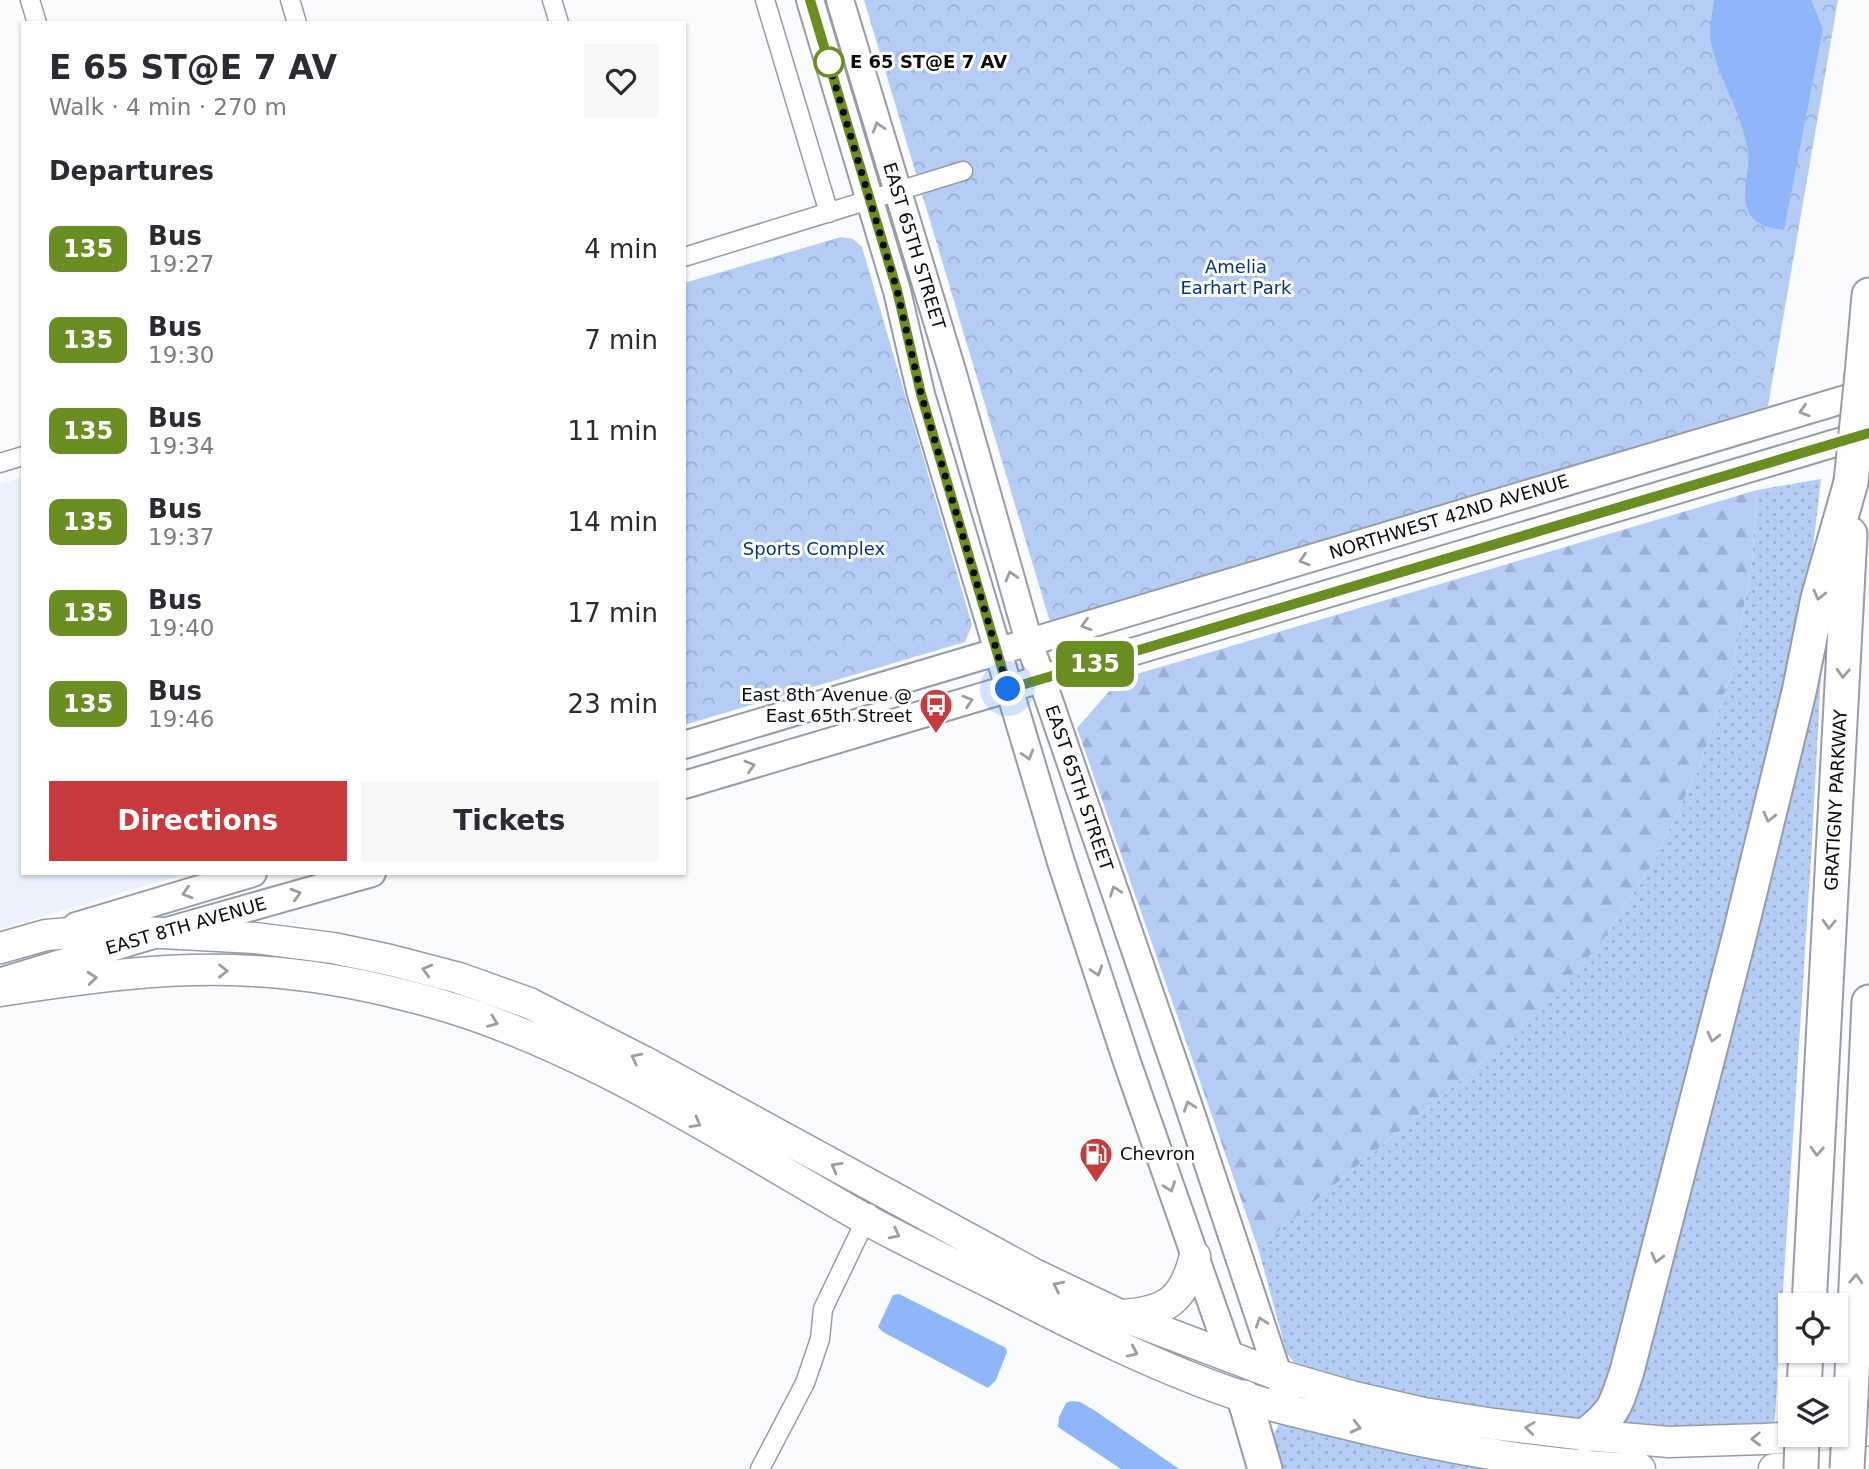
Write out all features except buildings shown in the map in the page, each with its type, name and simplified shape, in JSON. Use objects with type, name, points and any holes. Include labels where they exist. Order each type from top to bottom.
[{"type":"highway","name":"GRATIGNY PARKWAY","points":[[1810,1293],[1851,482],[1866,383],[1869,295]]},
{"type":"highway","points":[[1586,1435],[1615,1408],[1628,1371],[1757,863],[1799,692],[1818,598],[1851,482]]},
{"type":"highway","points":[[1847,1469],[1869,1002]]},
{"type":"highway","points":[[1244,1397],[1265,1469]]},
{"type":"highway","points":[[1801,1469],[1802,1447]]},
{"type":"main road","name":"EAST 65TH STREET","points":[[810,0],[897,290],[921,394],[1061,862],[1244,1397]]},
{"type":"main road","name":"EAST 65TH STREET","points":[[840,0],[1029,642],[1183,1088],[1290,1410]]},
{"type":"main road","name":"NORTHWEST 42ND AVENUE","points":[[1029,642],[1866,383]]},
{"type":"main road","points":[[686,784],[1869,433]]},
{"type":"main road","points":[[686,744],[1029,642]]},
{"type":"main road","name":"EAST 8TH AVENUE","points":[[0,948],[246,875]]},
{"type":"main road","name":"EAST 8TH AVENUE","points":[[0,982],[365,875]]},
{"type":"main road","points":[[46,935],[106,930],[254,938],[333,948],[459,978],[528,1003],[656,1069],[1034,1274],[1120,1315],[1278,1375],[1424,1413],[1494,1424],[1669,1441],[1778,1438]]},
{"type":"main road","points":[[0,991],[66,980],[154,971],[252,970],[330,979],[411,996],[489,1020],[555,1048],[649,1096],[866,1219],[1071,1324],[1153,1361],[1244,1397],[1401,1438],[1488,1454],[1585,1467],[1640,1469]]},
{"type":"main road","points":[[1120,1315],[1153,1311],[1176,1298],[1189,1279],[1195,1256]]},
{"type":"main road","points":[[1848,1433],[1869,1432]]},
{"type":"main road","points":[[1774,1469],[1869,1462]]},
{"type":"street","points":[[30,0],[36,21]]},
{"type":"street","points":[[290,0],[296,21]]},
{"type":"street","points":[[552,0],[558,21]]},
{"type":"street","points":[[765,0],[829,214]]},
{"type":"street","points":[[686,256],[963,171]]},
{"type":"street","points":[[0,463],[21,457]]},
{"type":"street","points":[[760,1469],[805,1383],[820,1339],[823,1309],[881,1191]]},
{"type":"shaded area","points":[[21,478],[21,875],[181,875],[0,929],[0,484]]},
{"type":"green space","name":"Amelia Earhart Park","points":[[864,0],[1838,0],[1768,406],[1050,622]]},
{"type":"green space","name":"Sports Complex","points":[[841,237],[853,239],[862,247],[972,625],[965,642],[686,724],[686,282]]},
{"type":"green space","points":[[1821,479],[1800,628],[1620,1376],[1580,1423],[1475,1412],[1299,1368],[1287,1354],[1258,1248],[1483,1062],[1604,938],[1653,863],[1698,770],[1732,672],[1752,563],[1757,490]]},
{"type":"green space","points":[[1757,490],[1752,563],[1732,672],[1698,770],[1653,863],[1604,938],[1559,991],[1483,1062],[1258,1248],[1077,728],[1120,679]]},
{"type":"green space","points":[[1823,638],[1783,1293],[1778,1293],[1778,1363],[1774,1430],[1698,1432],[1620,1424]]},
{"type":"green space","points":[[1281,1421],[1549,1469],[1279,1469],[1274,1434]]},
{"type":"water","points":[[1714,0],[1811,0],[1823,29],[1784,230],[1758,223],[1747,209],[1745,193],[1748,152],[1745,138],[1719,71],[1710,38]]},
{"type":"water","points":[[899,1294],[1006,1348],[1007,1352],[996,1380],[988,1388],[883,1332],[878,1327],[893,1295]]},
{"type":"water","points":[[1080,1402],[1094,1410],[1179,1469],[1121,1469],[1058,1427],[1059,1417],[1066,1403]]},
{"type":"bus line","name":"135","points":[[810,0],[897,290],[921,394],[1008,689],[1869,433]]},
{"type":"place","name":"E 65 ST@E 7 AV","points":[[829,62]]},
{"type":"place","name":"East 8th Avenue @ East 65th Street","points":[[936,735]]},
{"type":"place","name":"Chevron","points":[[1096,1184]]},
{"type":"route","points":[[829,62],[825,51],[897,290],[921,394],[1008,689]]}]
